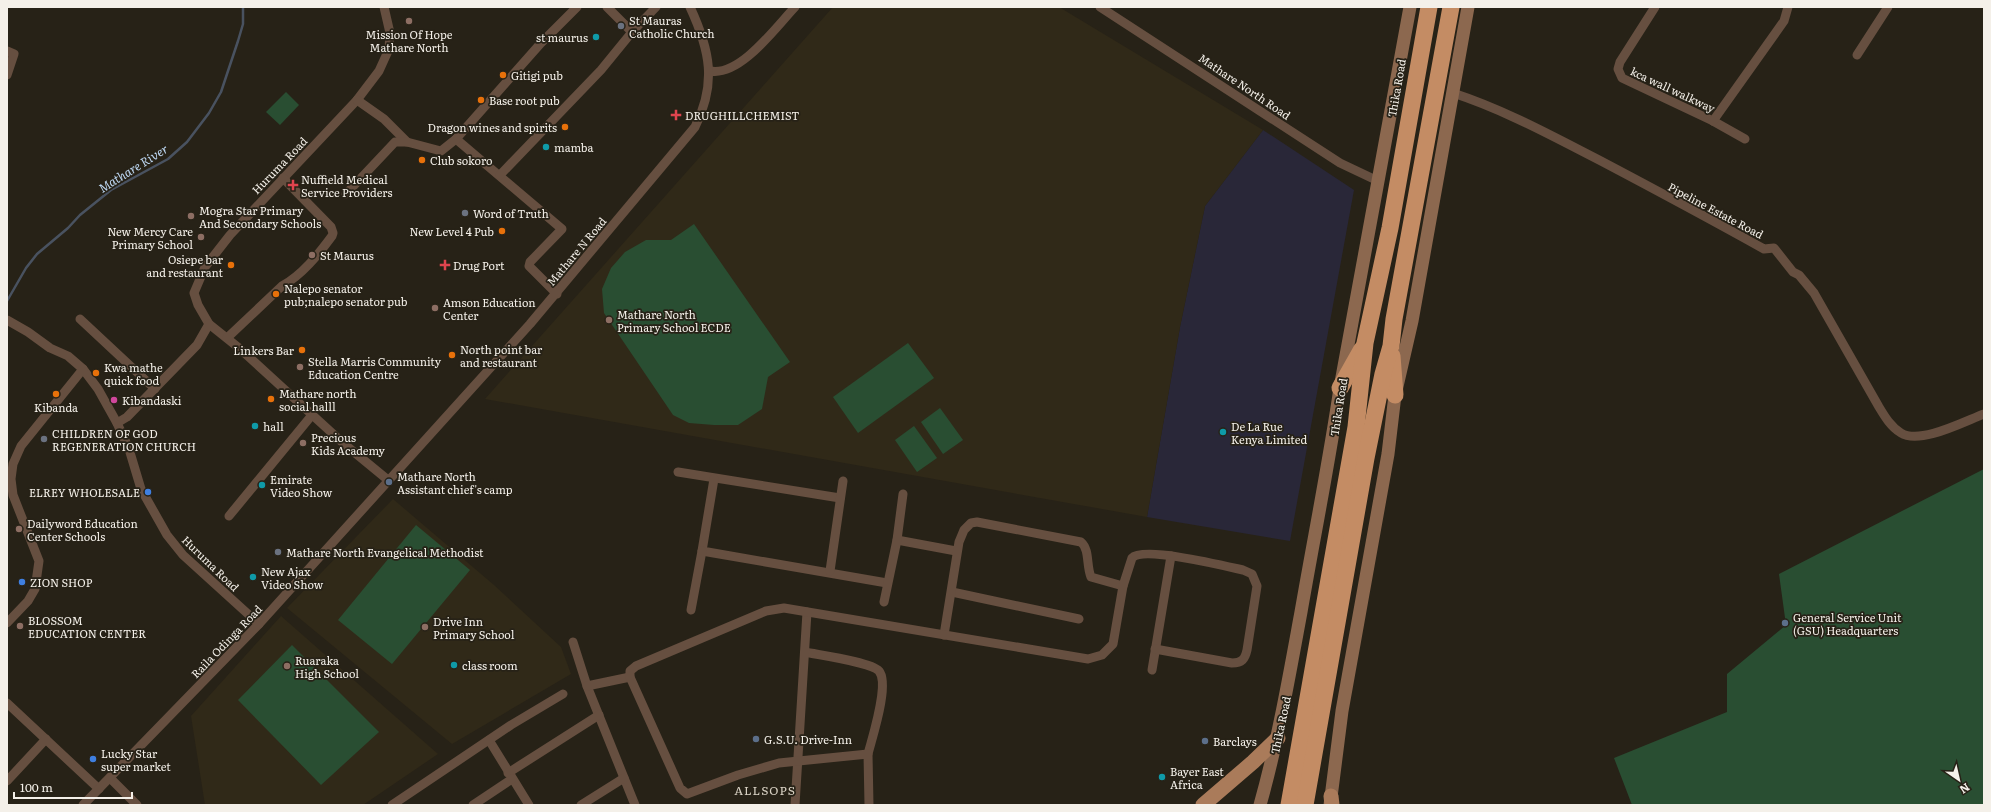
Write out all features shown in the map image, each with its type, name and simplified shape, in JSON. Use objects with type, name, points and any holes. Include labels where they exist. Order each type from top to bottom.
[{"type":"highway","name":"Thika Road","points":[[1289,805],[1356,427],[1365,343],[1390,228],[1429,7]]},
{"type":"highway","points":[[1305,805],[1366,458],[1383,374],[1391,346],[1394,319],[1451,7]]},
{"type":"highway","points":[[1340,388],[1365,343]]},
{"type":"highway","points":[[1391,346],[1396,395]]},
{"type":"main road","name":"Thika Road","points":[[1260,805],[1278,738],[1410,7]]},
{"type":"main road","points":[[1331,802],[1342,711],[1388,454],[1396,395],[1412,321],[1468,7]]},
{"type":"main road","points":[[1203,805],[1253,762],[1278,738]]},
{"type":"street","name":"Huruma Road","points":[[209,324],[198,305],[194,293],[205,267],[230,235],[358,100],[379,71],[389,49],[390,33],[384,7]]},
{"type":"street","points":[[346,194],[392,144],[398,141],[441,151],[456,139],[541,43],[577,7]]},
{"type":"street","points":[[607,7],[632,32]]},
{"type":"street","points":[[500,175],[601,70],[632,32],[656,7]]},
{"type":"street","name":"Mathare N Road","points":[[388,480],[557,294],[695,127],[706,95],[710,70],[704,43],[690,7]]},
{"type":"street","points":[[710,70],[723,71],[742,60],[754,51],[795,7]]},
{"type":"street","name":"Mathare North Road","points":[[1100,7],[1340,163],[1378,181]]},
{"type":"street","name":"kca wall walkway","points":[[1654,7],[1620,62],[1618,74],[1636,87],[1713,121],[1745,139]]},
{"type":"street","points":[[1713,121],[1784,21],[1788,7]]},
{"type":"street","points":[[1857,55],[1888,7]]},
{"type":"street","points":[[7,51],[14,54],[7,75]]},
{"type":"street","name":"Pipeline Estate Road","points":[[1453,93],[1490,106],[1518,119],[1627,175],[1764,249],[1774,248],[1793,272],[1799,275],[1814,293],[1879,407],[1889,422],[1902,434],[1924,436],[1984,414]]},
{"type":"street","points":[[358,100],[384,119],[407,142]]},
{"type":"street","points":[[456,139],[562,229],[530,262],[529,266],[557,294]]},
{"type":"street","points":[[227,338],[282,286],[292,281],[332,236],[333,233],[330,227],[283,178]]},
{"type":"street","name":"Huruma Road","points":[[7,320],[28,332],[50,348],[68,356],[83,370],[98,389],[117,423],[129,449],[143,493],[167,535],[183,555],[259,624]]},
{"type":"street","points":[[80,320],[156,389]]},
{"type":"street","points":[[117,423],[128,417],[197,345],[209,324],[227,338],[312,415],[388,480]]},
{"type":"street","points":[[7,623],[28,601],[35,589],[39,562],[13,495],[11,479],[13,464],[21,446],[83,370]]},
{"type":"street","points":[[229,516],[312,415]]},
{"type":"street","points":[[678,472],[840,498]]},
{"type":"street","points":[[691,610],[714,478]]},
{"type":"street","name":"Raila Odinga Road","points":[[83,805],[259,624],[388,480]]},
{"type":"street","points":[[830,571],[843,481]]},
{"type":"street","points":[[884,602],[897,540],[903,494]]},
{"type":"street","points":[[944,635],[952,592],[956,551],[964,530],[971,523],[977,522],[1081,542],[1086,548],[1091,576],[1123,586]]},
{"type":"street","points":[[897,540],[956,551]]},
{"type":"street","points":[[702,551],[830,571],[887,583]]},
{"type":"street","points":[[868,754],[779,763],[738,775],[687,794],[680,788],[630,677],[630,671],[636,666],[766,611],[784,608],[1088,659],[1096,658],[1106,652],[1113,644],[1123,586],[1132,558],[1135,555],[1146,553],[1171,556],[1243,570],[1252,574],[1257,586],[1245,658],[1238,663],[1156,650]]},
{"type":"street","points":[[1152,670],[1171,556]]},
{"type":"street","points":[[952,592],[1079,619]]},
{"type":"street","points":[[795,805],[808,612]]},
{"type":"street","points":[[573,642],[587,686],[635,805]]},
{"type":"street","points":[[805,652],[866,664],[878,670],[882,676],[882,690],[868,754],[869,805]]},
{"type":"street","points":[[587,686],[630,677]]},
{"type":"street","points":[[392,805],[511,725],[563,694]]},
{"type":"street","points":[[7,703],[99,789]]},
{"type":"street","points":[[473,805],[510,776],[599,715]]},
{"type":"street","points":[[7,781],[46,740]]},
{"type":"street","points":[[490,740],[510,776],[529,805]]},
{"type":"street","points":[[110,778],[137,805]]},
{"type":"street","points":[[581,805],[624,778]]},
{"type":"shaded area","points":[[833,7],[1059,7],[1263,130],[1205,206],[1180,327],[1147,517],[485,399]]},
{"type":"shaded area","name":"De La Rue Kenya Limited","points":[[1263,130],[1354,190],[1290,541],[1147,517],[1180,327],[1205,206]]},
{"type":"shaded area","name":"Drive Inn Primary School","points":[[393,499],[494,585],[561,647],[571,674],[452,744],[287,608]]},
{"type":"shaded area","name":"Ruaraka High School","points":[[281,616],[438,754],[363,805],[205,805],[191,716]]},
{"type":"green space","points":[[286,92],[299,105],[280,125],[266,112]]},
{"type":"green space","points":[[694,224],[790,362],[768,377],[762,409],[738,425],[689,423],[673,415],[604,313],[602,289],[611,268],[625,252],[646,240],[671,240]]},
{"type":"green space","points":[[908,343],[934,378],[858,433],[833,397]]},
{"type":"green space","points":[[940,408],[963,440],[943,454],[921,422]]},
{"type":"green space","points":[[914,426],[937,458],[917,472],[895,440]]},
{"type":"green space","points":[[1984,469],[1984,805],[1632,805],[1614,758],[1727,712],[1727,674],[1786,625],[1779,574]]},
{"type":"green space","points":[[416,525],[470,570],[392,664],[338,620]]},
{"type":"green space","points":[[292,645],[379,732],[321,785],[238,700]]},
{"type":"waterway","name":"Mathare River","points":[[7,301],[26,268],[37,254],[68,228],[80,215],[111,190],[168,159],[187,142],[209,113],[221,92],[243,24],[243,7]]},
{"type":"place","name":"Mission Of Hope Mathare North","points":[[409,21]]},
{"type":"place","name":"St Mauras Catholic Church","points":[[621,26]]},
{"type":"place","name":"st maurus","points":[[596,37]]},
{"type":"place","name":"Gitigi pub","points":[[503,75]]},
{"type":"place","name":"Base root pub","points":[[481,100]]},
{"type":"place","name":"DRUGHILLCHEMIST","points":[[676,115]]},
{"type":"place","name":"Dragon wines and spirits","points":[[565,127]]},
{"type":"place","name":"mamba","points":[[546,147]]},
{"type":"place","name":"Club sokoro","points":[[422,160]]},
{"type":"place","name":"Nuffield Medical Service Providers","points":[[293,185]]},
{"type":"place","name":"Word of Truth","points":[[465,213]]},
{"type":"place","name":"Mogra Star Primary And Secondary Schools","points":[[191,216]]},
{"type":"place","name":"New Level 4 Pub","points":[[502,231]]},
{"type":"place","name":"New Mercy Care Primary School","points":[[201,237]]},
{"type":"place","name":"St Maurus","points":[[312,255]]},
{"type":"place","name":"Osiepe bar and restaurant","points":[[231,265]]},
{"type":"place","name":"Drug Port","points":[[445,265]]},
{"type":"place","name":"Nalepo senator pub;nalepo senator pub","points":[[276,294]]},
{"type":"place","name":"Amson Education Center","points":[[435,308]]},
{"type":"place","name":"Mathare North Primary School ECDE","points":[[609,320]]},
{"type":"place","name":"Linkers Bar","points":[[302,350]]},
{"type":"place","name":"North point bar and restaurant","points":[[452,355]]},
{"type":"place","name":"Stella Marris Community Education Centre","points":[[300,367]]},
{"type":"place","name":"Kwa mathe quick food","points":[[96,373]]},
{"type":"place","name":"Kibanda","points":[[56,394]]},
{"type":"place","name":"Mathare north social halll","points":[[271,399]]},
{"type":"place","name":"Kibandaski","points":[[114,400]]},
{"type":"place","name":"hall","points":[[255,426]]},
{"type":"place","name":"De La Rue Kenya Limited","points":[[1223,432]]},
{"type":"place","name":"CHILDREN OF GOD REGENERATION CHURCH","points":[[44,439]]},
{"type":"place","name":"Precious Kids Academy","points":[[303,443]]},
{"type":"place","name":"Mathare North Assistant chief's camp","points":[[389,482]]},
{"type":"place","name":"Emirate Video Show","points":[[262,485]]},
{"type":"place","name":"ELREY WHOLESALE","points":[[148,492]]},
{"type":"place","name":"Dailyword Education Center Schools","points":[[19,529]]},
{"type":"place","name":"Mathare North Evangelical Methodist","points":[[278,552]]},
{"type":"place","name":"New Ajax Video Show","points":[[253,577]]},
{"type":"place","name":"ZION SHOP","points":[[22,582]]},
{"type":"place","name":"General Service Unit (GSU) Headquarters","points":[[1785,623]]},
{"type":"place","name":"BLOSSOM EDUCATION CENTER","points":[[20,626]]},
{"type":"place","name":"Drive Inn Primary School","points":[[425,627]]},
{"type":"place","name":"class room","points":[[454,665]]},
{"type":"place","name":"Ruaraka High School","points":[[287,666]]},
{"type":"place","name":"G.S.U. Drive-Inn","points":[[756,739]]},
{"type":"place","name":"Barclays","points":[[1205,741]]},
{"type":"place","name":"Lucky Star super market","points":[[93,759]]},
{"type":"place","name":"Bayer East Africa","points":[[1162,777]]},
{"type":"district","name":"ALLSOPS","points":[[765,790]]}]
